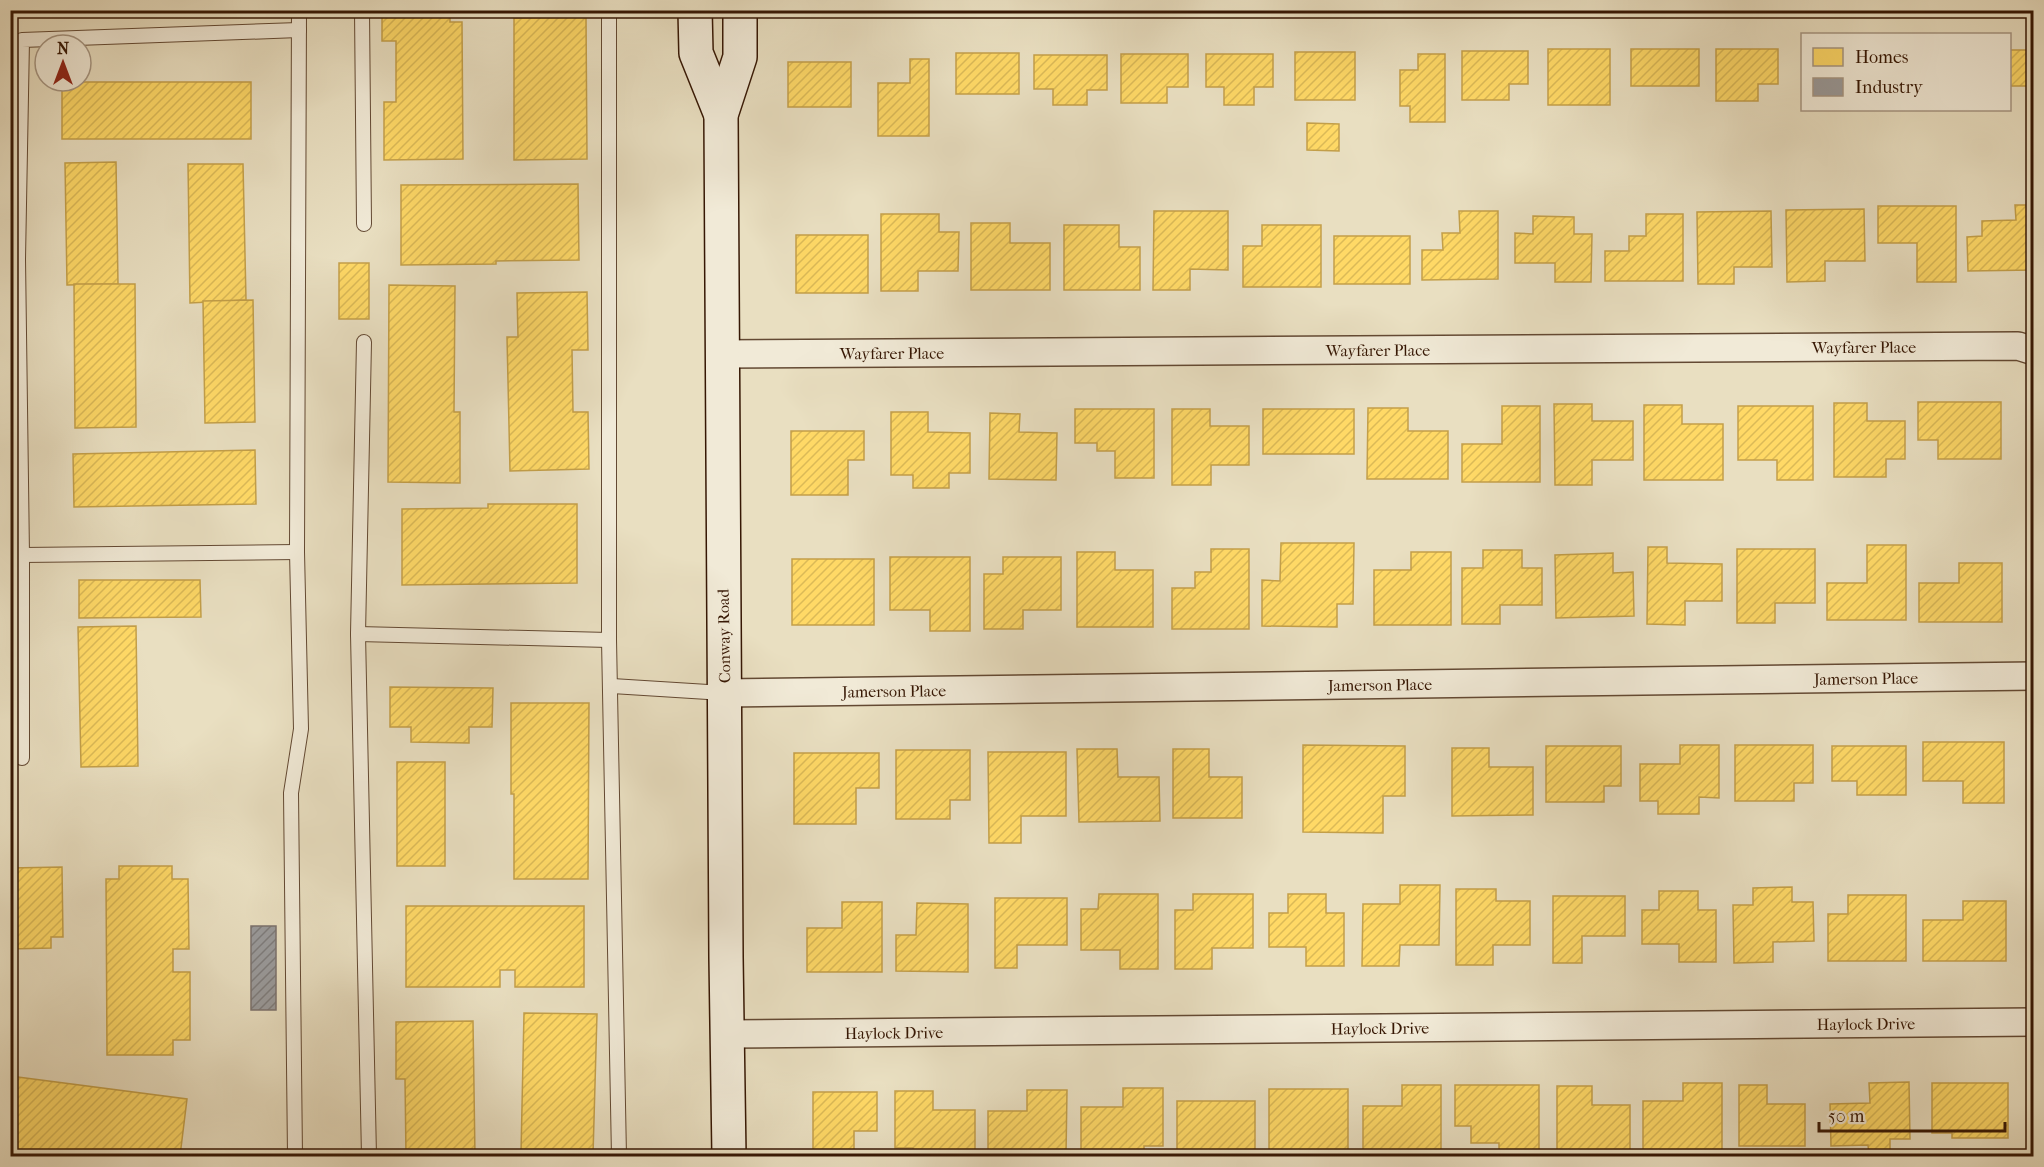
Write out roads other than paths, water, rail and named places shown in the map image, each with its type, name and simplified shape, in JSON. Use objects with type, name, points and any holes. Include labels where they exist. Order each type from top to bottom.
[{"type":"main road","name":"Conway Road","points":[[695,10],[696,53],[721,115]]},
{"type":"main road","name":"Conway Road","points":[[729,1156],[721,354],[721,115],[740,57],[740,10]]},
{"type":"street","name":"Wayfarer Place","points":[[721,354],[1994,346],[2018,346],[2034,351]]},
{"type":"street","name":"Jamerson Place","points":[[724,693],[2034,676]]},
{"type":"street","name":"Haylock Drive","points":[[728,1034],[2034,1022]]},
{"type":"lane","points":[[295,1156],[291,793],[301,729],[297,552],[299,10]]},
{"type":"lane","points":[[362,10],[364,224]]},
{"type":"lane","points":[[609,10],[609,640],[612,686],[619,1156]]},
{"type":"lane","points":[[22,758],[22,555],[14,259],[22,40],[300,30]]},
{"type":"lane","points":[[363,342],[358,634],[369,1156]]},
{"type":"lane","points":[[22,555],[297,552]]},
{"type":"lane","points":[[358,634],[609,640]]},
{"type":"lane","points":[[612,686],[724,693]]}]
